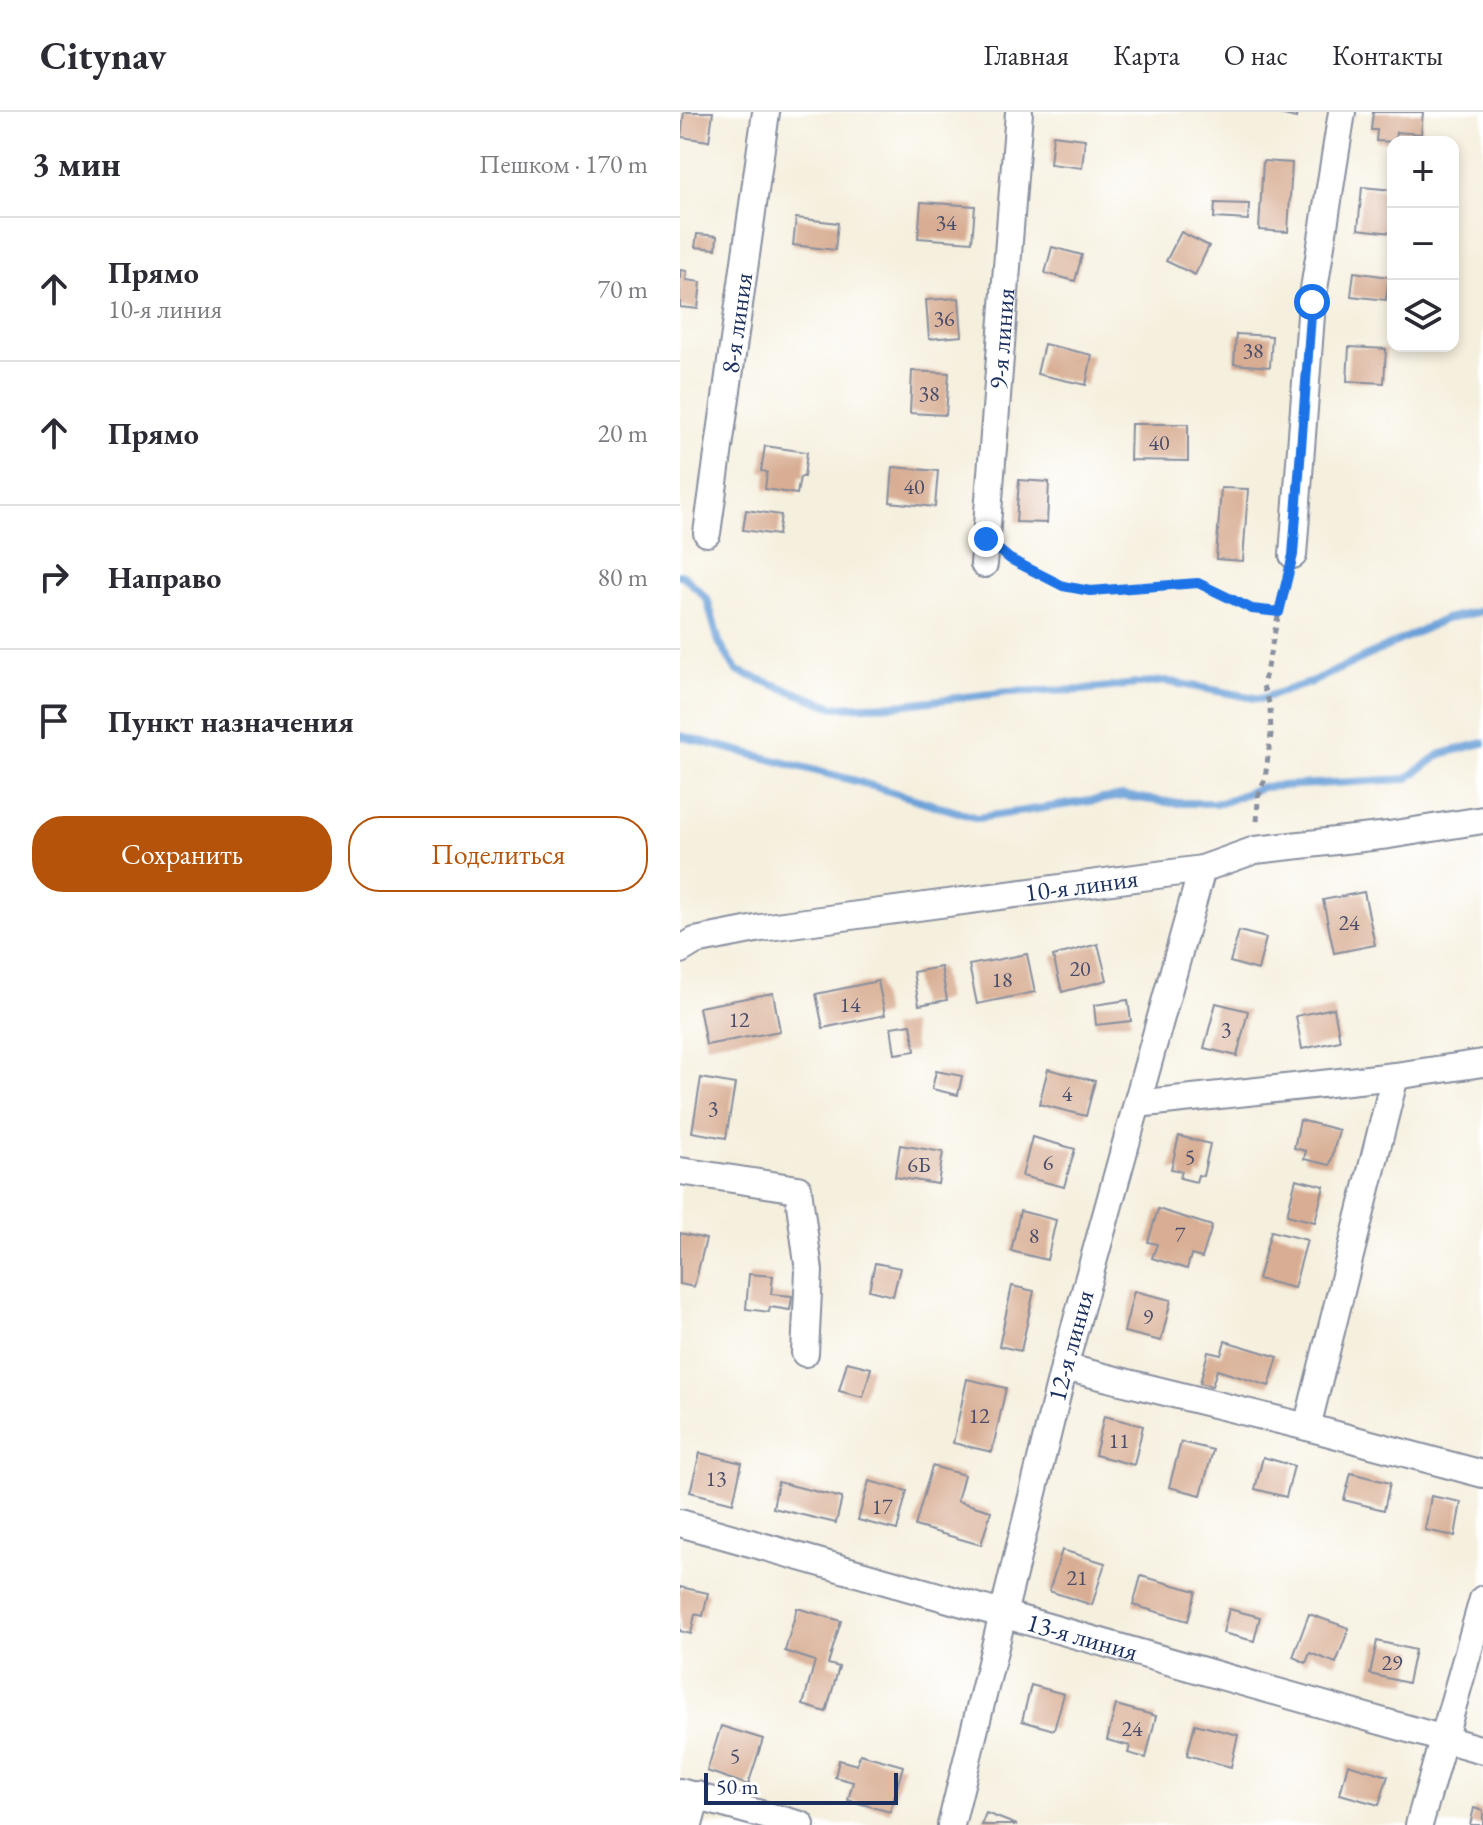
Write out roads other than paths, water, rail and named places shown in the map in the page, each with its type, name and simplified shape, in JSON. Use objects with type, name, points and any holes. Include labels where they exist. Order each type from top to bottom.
[{"type":"street","name":"8-я линия","points":[[707,533],[766,112]]},
{"type":"street","name":"9-я линия","points":[[985,552],[1019,112]]},
{"type":"street","points":[[1293,555],[1312,302],[1342,112]]},
{"type":"street","name":"10-я линия","points":[[680,950],[695,941],[761,928],[1202,869],[1255,850],[1389,835],[1483,820]]},
{"type":"street","name":"12-я линия","points":[[951,1825],[1064,1367],[1202,869]]},
{"type":"street","points":[[1137,1104],[1395,1076],[1483,1063]]},
{"type":"street","points":[[1307,1427],[1395,1076]]},
{"type":"street","points":[[680,1171],[798,1189],[809,1271],[805,1353]]},
{"type":"street","points":[[1064,1367],[1483,1474]]},
{"type":"street","name":"13-я линия","points":[[680,1523],[1483,1750]]},
{"type":"street","points":[[1419,1825],[1483,1599]]},
{"type":"street","points":[[689,1825],[688,1794],[801,1825]]},
{"type":"waterway","points":[[680,575],[707,599],[719,642],[737,671],[834,707],[897,705],[1008,692],[1081,690],[1165,681],[1260,699],[1312,682],[1445,619],[1483,611]]},
{"type":"waterway","points":[[680,736],[856,781],[977,818],[1123,796],[1174,803],[1221,803],[1262,787],[1406,779],[1441,754],[1483,743]]}]
